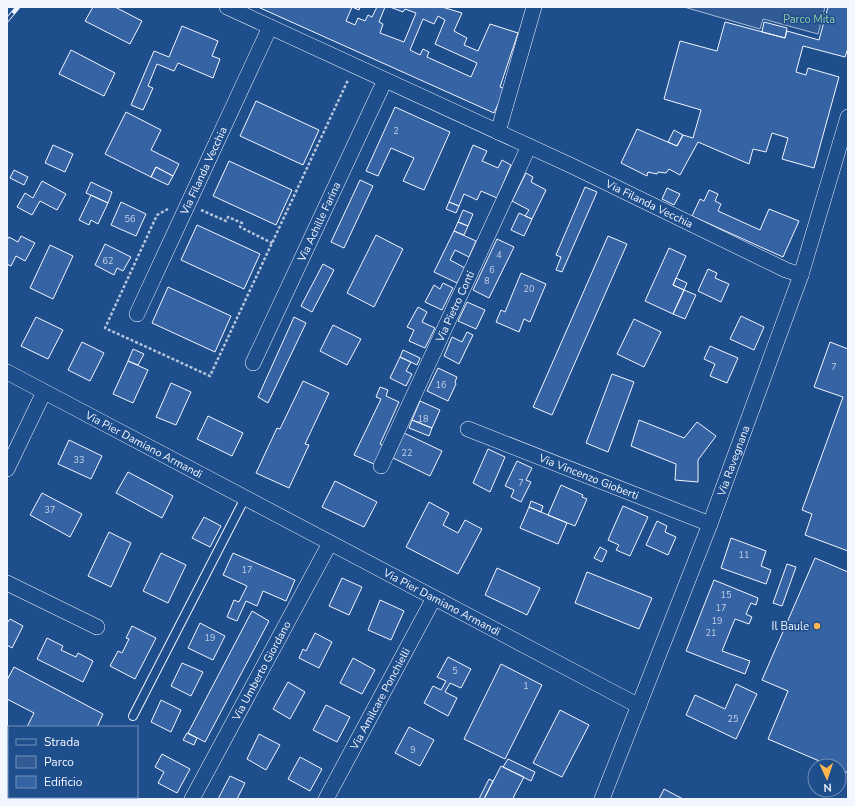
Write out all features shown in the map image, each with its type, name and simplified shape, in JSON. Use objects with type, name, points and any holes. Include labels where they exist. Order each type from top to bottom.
[{"type":"street","name":"Via Filanda Vecchia","points":[[227,7],[529,146],[786,270],[801,275]]},
{"type":"street","points":[[498,132],[534,7]]},
{"type":"street","name":"Via Filanda Vecchia","points":[[137,314],[270,27]]},
{"type":"street","name":"Via Achille Farina","points":[[253,363],[385,80]]},
{"type":"street","name":"Via Ravegnana","points":[[602,799],[710,524],[801,275],[848,117]]},
{"type":"street","name":"Via Pietro Conti","points":[[381,466],[529,146]]},
{"type":"street","name":"Via Pier Damiano Armandi","points":[[7,372],[639,706]]},
{"type":"street","points":[[7,469],[44,392]]},
{"type":"street","name":"Via Vincenzo Gioberti","points":[[468,429],[710,524]]},
{"type":"street","name":"Via Umberto Giordano","points":[[192,799],[330,543]]},
{"type":"street","points":[[7,583],[97,626]]},
{"type":"street","name":"Via Amilcare Ponchielli","points":[[326,799],[434,598]]},
{"type":"lane","points":[[133,716],[244,498]]},
{"type":"path","points":[[171,207],[157,215],[105,328],[210,376],[355,66]]},
{"type":"path","points":[[201,210],[226,221],[228,217],[242,223],[240,227],[272,243]]},
{"type":"green space","name":"Parco Mita","points":[[684,7],[825,7],[818,34],[763,19],[760,29]]},
{"type":"building","points":[[93,7],[115,7],[142,21],[130,44],[85,21]]},
{"type":"building","points":[[258,7],[352,7],[346,21],[355,25],[358,18],[365,21],[368,15],[372,17],[377,7],[385,7],[379,22],[383,24],[380,33],[404,42],[416,13],[405,9],[403,12],[390,7],[442,7],[462,13],[454,31],[467,38],[464,45],[478,51],[490,24],[518,33],[500,87],[505,89],[494,113]],"holes":[[[438,16],[445,20],[435,44],[477,63],[471,77],[427,57],[429,52],[423,49],[420,55],[410,50],[423,19],[434,24]]]},
{"type":"building","points":[[352,7],[360,7],[359,10]]},
{"type":"building","points":[[828,7],[848,7],[848,48],[845,57],[803,46],[796,72],[806,75],[808,68],[839,77],[814,168],[782,159],[788,138],[772,133],[766,152],[753,149],[749,164],[698,142],[680,175],[669,169],[666,173],[658,172],[657,174],[648,172],[647,176],[621,163],[637,129],[677,146],[683,135],[693,138],[701,110],[664,99],[680,41],[717,51],[725,22],[785,38],[787,31],[819,40]]},
{"type":"building","points":[[764,22],[787,28],[785,38],[762,32]]},
{"type":"building","points":[[182,26],[218,41],[212,56],[220,59],[213,78],[178,63],[174,71],[157,64],[148,86],[153,88],[143,110],[131,105],[154,51],[169,57]]},
{"type":"building","points":[[71,50],[115,73],[104,96],[59,74]]},
{"type":"building","points":[[256,101],[319,130],[303,165],[240,136]]},
{"type":"building","points":[[395,107],[450,132],[424,190],[403,181],[414,158],[391,148],[378,176],[366,171]]},
{"type":"building","points":[[126,112],[161,130],[151,150],[179,164],[173,176],[156,167],[151,177],[105,154]]},
{"type":"building","points":[[674,130],[683,135],[677,146],[668,142]]},
{"type":"building","points":[[53,145],[73,154],[65,172],[45,163]]},
{"type":"building","points":[[473,145],[487,151],[482,161],[498,168],[502,160],[511,165],[497,198],[481,191],[477,200],[464,194],[459,206],[449,202]]},
{"type":"building","points":[[229,161],[292,190],[276,225],[213,196]]},
{"type":"building","points":[[156,167],[173,176],[168,185],[151,177]]},
{"type":"building","points":[[14,170],[28,177],[24,185],[10,178]]},
{"type":"building","points":[[526,173],[533,177],[531,182],[546,190],[532,219],[525,216],[529,210],[512,201]]},
{"type":"building","points":[[360,180],[373,186],[344,248],[331,242]]},
{"type":"building","points":[[42,181],[66,194],[57,210],[40,201],[32,215],[17,207],[25,193],[33,198]]},
{"type":"building","points":[[91,182],[112,192],[108,203],[86,193]]},
{"type":"building","points":[[585,187],[597,192],[562,272],[556,270],[561,257],[556,255]]},
{"type":"building","points":[[667,188],[680,194],[674,205],[662,199]]},
{"type":"building","points":[[709,190],[718,194],[715,201],[721,204],[718,211],[760,230],[769,209],[799,221],[783,257],[692,216],[700,199],[704,201]]},
{"type":"building","points":[[91,195],[108,203],[98,224],[91,220],[89,225],[79,220]]},
{"type":"building","points":[[121,202],[146,214],[136,236],[111,225]]},
{"type":"building","points":[[449,202],[459,206],[456,213],[446,209]]},
{"type":"building","points":[[463,210],[473,214],[468,226],[458,222]]},
{"type":"building","points":[[519,213],[532,219],[524,236],[511,230]]},
{"type":"building","points":[[458,222],[468,226],[464,235],[454,231]]},
{"type":"building","points":[[197,225],[260,254],[244,289],[181,260]]},
{"type":"building","points":[[454,231],[476,241],[469,257],[455,250],[450,260],[465,268],[457,283],[434,272]]},
{"type":"building","points":[[376,235],[403,249],[374,307],[347,293]]},
{"type":"building","points":[[21,236],[35,243],[25,261],[16,256],[11,266],[7,264],[7,240],[9,237],[18,242]]},
{"type":"building","points":[[608,236],[627,244],[552,415],[533,407]]},
{"type":"building","points":[[497,239],[514,247],[489,298],[473,290]]},
{"type":"building","points":[[105,244],[131,257],[123,271],[117,268],[114,275],[95,265]]},
{"type":"building","points":[[50,245],[73,256],[53,299],[30,288]]},
{"type":"building","points":[[669,248],[686,256],[673,285],[684,290],[673,314],[645,301]]},
{"type":"building","points":[[323,264],[334,270],[312,312],[301,306]]},
{"type":"building","points":[[708,269],[717,273],[715,278],[729,284],[721,302],[698,291]]},
{"type":"building","points":[[521,273],[546,284],[530,322],[524,319],[519,332],[496,322],[501,310],[505,312]]},
{"type":"building","points":[[676,278],[687,283],[684,290],[673,285]]},
{"type":"building","points":[[443,283],[453,288],[442,310],[425,302],[434,285],[440,289]]},
{"type":"building","points":[[168,287],[231,316],[215,352],[152,323]]},
{"type":"building","points":[[684,290],[696,295],[685,319],[673,314]]},
{"type":"building","points":[[467,302],[485,310],[476,329],[458,321]]},
{"type":"building","points":[[418,307],[427,312],[422,322],[435,328],[425,348],[409,341],[414,330],[407,327]]},
{"type":"building","points":[[741,316],[764,327],[754,350],[730,339]]},
{"type":"building","points":[[36,317],[63,330],[48,359],[21,346]]},
{"type":"building","points":[[294,317],[306,323],[268,403],[258,397]]},
{"type":"building","points":[[634,319],[661,332],[644,367],[617,354]]},
{"type":"building","points":[[333,325],[361,339],[347,365],[320,351]]},
{"type":"building","points":[[467,332],[473,335],[459,364],[444,356],[452,337],[462,342]]},
{"type":"building","points":[[82,342],[104,353],[90,381],[68,370]]},
{"type":"building","points":[[830,342],[848,349],[848,551],[805,535],[812,514],[802,510],[843,397],[814,387]]},
{"type":"building","points":[[710,346],[738,358],[727,383],[710,376],[715,364],[704,359]]},
{"type":"building","points":[[133,349],[144,354],[138,365],[128,361]]},
{"type":"building","points":[[403,350],[420,358],[417,365],[400,357]]},
{"type":"building","points":[[400,357],[411,362],[406,371],[412,374],[406,386],[390,378]]},
{"type":"building","points":[[128,361],[148,370],[133,403],[113,394]]},
{"type":"building","points":[[438,368],[457,377],[455,382],[456,384],[448,401],[427,391]]},
{"type":"building","points":[[612,374],[634,382],[608,452],[586,443]]},
{"type":"building","points":[[303,381],[329,393],[305,444],[309,445],[289,488],[256,473],[277,428],[280,429]]},
{"type":"building","points":[[171,383],[191,392],[176,425],[156,417]]},
{"type":"building","points":[[380,387],[388,390],[386,396],[399,402],[380,444],[384,446],[376,465],[354,455],[381,399],[376,397]]},
{"type":"building","points":[[420,401],[440,410],[432,428],[412,420]]},
{"type":"building","points":[[208,416],[243,433],[232,456],[197,439]]},
{"type":"building","points":[[412,420],[432,428],[429,436],[409,428]]},
{"type":"building","points":[[639,420],[684,438],[697,422],[716,436],[698,460],[698,482],[675,480],[676,464],[631,446]]},
{"type":"building","points":[[404,433],[442,451],[430,476],[393,458]]},
{"type":"building","points":[[69,440],[102,456],[91,479],[58,464]]},
{"type":"building","points":[[488,449],[505,457],[490,492],[473,483]]},
{"type":"building","points":[[517,461],[532,468],[526,480],[531,482],[521,502],[511,497],[514,490],[505,486]]},
{"type":"building","points":[[128,472],[173,496],[162,518],[116,493]]},
{"type":"building","points":[[335,481],[377,502],[364,527],[322,507]]},
{"type":"building","points":[[561,485],[583,495],[582,497],[587,499],[575,526],[548,515]]},
{"type":"building","points":[[42,493],[82,514],[70,537],[30,515]]},
{"type":"building","points":[[531,501],[543,506],[541,512],[529,507]]},
{"type":"building","points":[[429,502],[449,513],[443,525],[458,533],[465,520],[482,529],[458,574],[406,547]]},
{"type":"building","points":[[623,506],[648,517],[630,556],[616,550],[619,545],[608,540]]},
{"type":"building","points":[[529,507],[567,523],[558,544],[520,528]]},
{"type":"building","points":[[204,517],[221,526],[210,547],[192,538]]},
{"type":"building","points":[[657,521],[667,526],[665,532],[676,537],[668,555],[646,545]]},
{"type":"building","points":[[109,532],[131,543],[111,587],[88,576]]},
{"type":"building","points":[[731,538],[766,551],[761,566],[771,570],[766,584],[721,568]]},
{"type":"building","points":[[600,547],[607,551],[602,562],[594,558]]},
{"type":"building","points":[[161,553],[186,565],[168,603],[143,591]]},
{"type":"building","points":[[233,553],[295,580],[286,601],[263,591],[257,606],[246,601],[237,621],[227,617],[234,600],[239,602],[247,586],[223,575]]},
{"type":"building","name":"Il Baule","points":[[815,558],[848,572],[848,773],[847,758],[812,758],[768,739],[788,691],[762,680]]},
{"type":"building","points":[[787,564],[796,567],[782,606],[773,603]]},
{"type":"building","points":[[497,568],[540,588],[527,615],[485,595]]},
{"type":"building","points":[[587,572],[652,598],[639,629],[575,603]]},
{"type":"building","points":[[342,578],[362,587],[349,615],[329,606]]},
{"type":"building","points":[[714,580],[758,598],[756,605],[751,603],[746,614],[752,617],[749,624],[735,619],[722,651],[750,661],[745,674],[686,651]]},
{"type":"building","points":[[380,600],[404,611],[391,640],[368,630]]},
{"type":"building","points":[[252,611],[269,621],[205,742],[188,733]]},
{"type":"building","points":[[10,619],[23,626],[12,648],[7,645],[7,623]]},
{"type":"building","points":[[200,623],[225,636],[213,660],[188,648]]},
{"type":"building","points":[[132,626],[156,638],[135,679],[110,666],[118,651],[122,653],[129,639],[126,638]]},
{"type":"building","points":[[315,633],[332,642],[319,668],[299,658],[303,649],[306,651]]},
{"type":"building","points":[[47,638],[63,646],[61,650],[76,657],[78,653],[93,661],[83,682],[37,659]]},
{"type":"building","points":[[448,657],[471,669],[461,688],[450,683],[445,692],[457,698],[448,716],[424,703],[433,686],[441,690],[446,681],[437,677]]},
{"type":"building","points":[[353,658],[375,670],[362,694],[340,683]]},
{"type":"building","points":[[182,663],[203,672],[191,696],[171,686]]},
{"type":"building","points":[[501,664],[542,685],[505,759],[464,739]]},
{"type":"building","points":[[14,667],[103,714],[97,726],[28,726],[34,713],[7,699],[7,680]]},
{"type":"building","points":[[288,682],[305,692],[290,719],[273,709]]},
{"type":"building","points":[[736,684],[757,694],[736,739],[686,715],[695,695],[725,709]]},
{"type":"building","points":[[161,700],[181,710],[171,732],[151,722]]},
{"type":"building","points":[[326,705],[350,717],[337,742],[313,730]]},
{"type":"building","points":[[560,710],[589,725],[562,777],[533,763]]},
{"type":"building","points":[[409,727],[434,740],[420,766],[395,753]]},
{"type":"building","points":[[187,733],[197,738],[194,745],[183,740]]},
{"type":"building","points":[[259,734],[280,745],[266,770],[247,759]]},
{"type":"building","points":[[162,754],[190,769],[177,793],[158,783],[164,772],[155,767]]},
{"type":"building","points":[[300,757],[322,769],[310,791],[288,779]]},
{"type":"building","points":[[508,759],[535,772],[531,781],[503,767]]},
{"type":"building","points":[[8,763],[8,776],[7,776]]},
{"type":"building","points":[[501,766],[524,777],[513,799],[484,799]]},
{"type":"building","points":[[230,776],[245,783],[237,799],[218,799]]},
{"type":"building","points":[[489,779],[493,781],[484,799],[479,799]]},
{"type":"building","points":[[664,789],[683,799],[659,799]]},
{"type":"building","points":[[8,795],[8,798],[23,799],[7,799]]},
{"type":"railway","points":[[7,20],[18,7]]},
{"type":"place","name":"Il Baule","points":[[817,626]]}]
